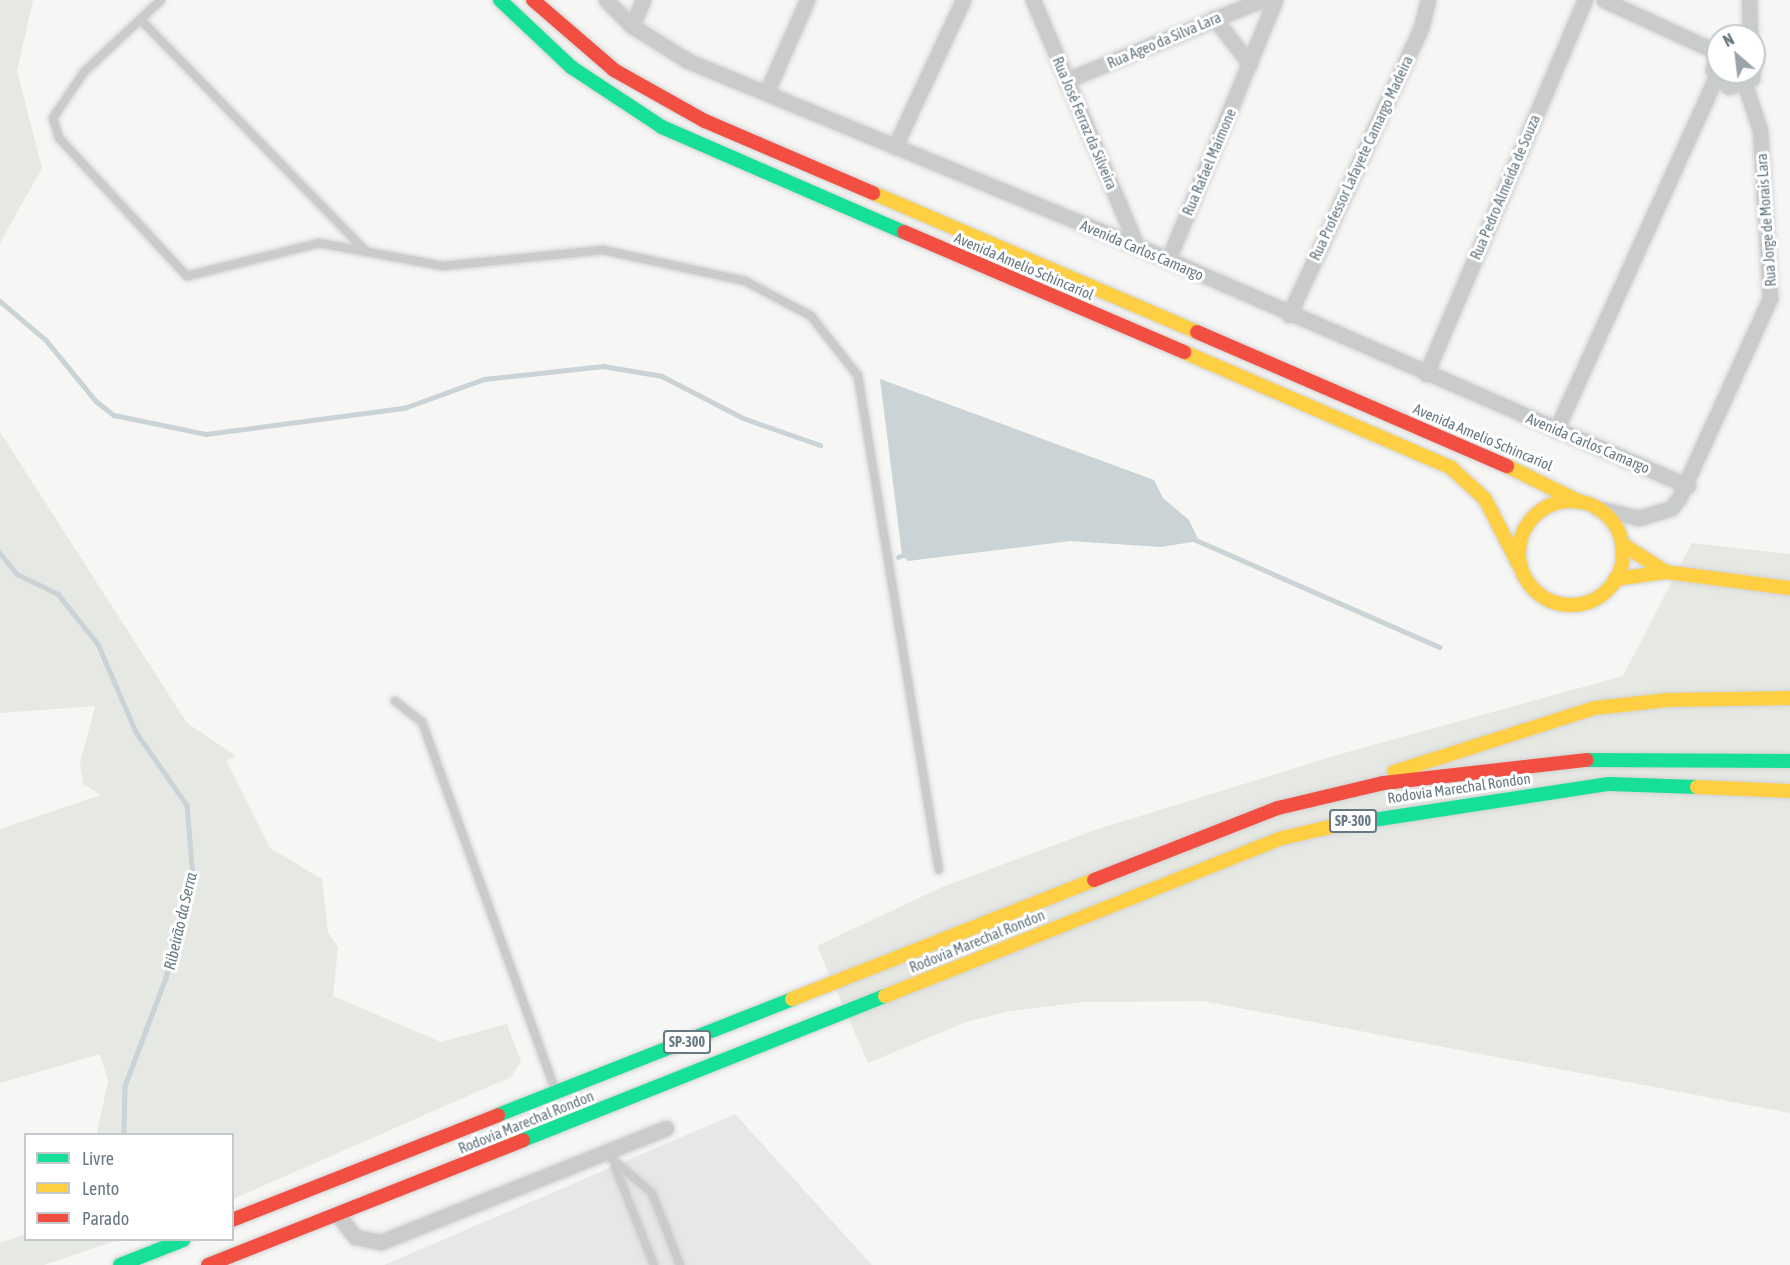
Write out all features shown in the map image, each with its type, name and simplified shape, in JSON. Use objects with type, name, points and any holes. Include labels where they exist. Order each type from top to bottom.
[{"type":"main road","name":"Avenida Amelio Schincariol","points":[[500,0],[571,68],[662,127],[1450,467],[1485,499],[1520,567]]},
{"type":"main road","name":"Avenida Amelio Schincariol","points":[[533,0],[614,70],[694,116],[1541,480],[1580,502]]},
{"type":"main road","points":[[1666,572],[1622,544],[1608,517],[1596,508],[1580,502],[1551,505],[1538,513],[1521,537],[1520,567],[1536,592],[1563,604],[1593,600],[1616,579],[1666,572],[1786,584]]},
{"type":"main road","points":[[1616,579],[1622,544]]},
{"type":"main road","points":[[1340,791],[1506,732],[1595,708],[1668,700],[1790,698]]},
{"type":"main road","name":"Rodovia Marechal Rondon","points":[[234,1219],[557,1094],[1194,837],[1340,791],[1617,757],[1790,761]]},
{"type":"main road","name":"Rodovia Marechal Rondon","points":[[208,1265],[1282,838],[1386,814],[1609,784],[1790,791]]},
{"type":"main road","points":[[120,1265],[178,1241]]},
{"type":"street","name":"Avenida Carlos Camargo","points":[[606,0],[632,26],[688,61],[768,89],[895,146],[1137,246],[1289,315],[1688,486]]},
{"type":"street","points":[[632,26],[644,0]]},
{"type":"street","points":[[768,89],[807,0]]},
{"type":"street","points":[[895,146],[963,0]]},
{"type":"street","name":"Rua José Ferraz da Silveira","points":[[1033,0],[1137,246]]},
{"type":"street","name":"Rua Ageo da Silva Lara","points":[[1066,80],[1261,0]]},
{"type":"street","name":"Rua Rafael Maimone","points":[[1168,260],[1275,0]]},
{"type":"street","name":"Rua Professor Lafayete Camargo Madeira","points":[[1289,315],[1421,28],[1428,0]]},
{"type":"street","name":"Rua Pedro Almeida de Souza","points":[[1426,374],[1585,0]]},
{"type":"street","points":[[1604,0],[1706,47]]},
{"type":"street","points":[[1749,0],[1750,24]]},
{"type":"street","points":[[1214,18],[1250,63]]},
{"type":"street","points":[[1556,429],[1713,84]]},
{"type":"street","points":[[1725,84],[1729,87],[1745,85]]},
{"type":"street","name":"Rua Jorge de Morais Lara","points":[[1596,508],[1640,518],[1657,515],[1671,508],[1688,486],[1770,298],[1760,130],[1745,85]]},
{"type":"street","points":[[338,1215],[356,1237],[381,1242],[666,1128]]},
{"type":"lane","points":[[161,0],[84,72],[53,118],[59,138],[187,276],[319,243],[443,266],[603,250],[745,281],[811,316],[858,376],[939,869]]},
{"type":"lane","points":[[141,20],[367,252]]},
{"type":"lane","points":[[395,701],[422,722],[557,1094]]},
{"type":"lane","points":[[605,1153],[615,1167],[654,1265]]},
{"type":"lane","points":[[615,1167],[652,1193],[680,1265]]},
{"type":"shaded area","points":[[0,0],[33,0],[17,71],[42,168],[0,243]]},
{"type":"shaded area","points":[[880,379],[1154,480],[1163,498],[1189,520],[1199,541],[1160,547],[1070,541],[908,561],[902,555]]},
{"type":"shaded area","points":[[0,432],[187,723],[236,756],[226,760],[270,848],[322,879],[328,933],[338,947],[333,996],[441,1042],[507,1024],[521,1061],[511,1077],[234,1199],[234,1133],[97,1133],[108,1081],[100,1054],[0,1083],[0,829],[101,795],[83,784],[80,764],[95,706],[0,713]]},
{"type":"shaded area","points":[[1692,543],[1790,554],[1790,1113],[1203,1001],[1084,1002],[1010,1011],[966,1022],[868,1063],[817,946],[940,888],[1095,830],[1337,755],[1623,676]]},
{"type":"shaded area","points":[[735,1114],[872,1265],[384,1265]]},
{"type":"shaded area","points":[[24,1234],[24,1241],[115,1241],[44,1265],[0,1265],[0,1243]]},
{"type":"waterway","points":[[0,301],[46,340],[96,401],[114,415],[206,434],[404,408],[484,379],[603,366],[662,376],[743,418],[820,445]]},
{"type":"waterway","points":[[1196,540],[1440,647]]},
{"type":"waterway","name":"Ribeirão da Serra","points":[[0,553],[17,574],[58,594],[98,644],[136,732],[187,805],[193,876],[166,978],[125,1086],[124,1133]]},
{"type":"waterway","points":[[898,557],[908,553]]},
{"type":"traffic: fast","points":[[500,0],[571,67],[662,127],[904,232]]},
{"type":"traffic: fast","points":[[1587,760],[1790,761]]},
{"type":"traffic: fast","points":[[1334,826],[1609,784],[1697,787]]},
{"type":"traffic: fast","points":[[523,1140],[885,996]]},
{"type":"traffic: fast","points":[[498,1115],[792,999]]},
{"type":"traffic: fast","points":[[120,1265],[180,1241]]},
{"type":"traffic: slow","points":[[873,193],[1197,332]]},
{"type":"traffic: slow","points":[[1184,352],[1450,467],[1485,499],[1520,567]]},
{"type":"traffic: slow","points":[[1507,466],[1580,502]]},
{"type":"traffic: slow","points":[[1571,501],[1591,505],[1600,510],[1614,524],[1619,533],[1623,553],[1619,573],[1614,582],[1600,596],[1591,601],[1571,605],[1551,601],[1542,596],[1528,582],[1523,573],[1519,553],[1523,533],[1528,524],[1542,510],[1551,505],[1571,501]]},
{"type":"traffic: slow","points":[[1622,544],[1666,572]]},
{"type":"traffic: slow","points":[[1615,579],[1666,572],[1790,588]]},
{"type":"traffic: slow","points":[[1394,772],[1595,708],[1668,700],[1790,698]]},
{"type":"traffic: slow","points":[[1697,787],[1790,791]]},
{"type":"traffic: slow","points":[[885,996],[1282,838],[1334,826]]},
{"type":"traffic: slow","points":[[792,999],[1094,880]]},
{"type":"traffic: jam","points":[[533,0],[614,70],[705,121],[873,193]]},
{"type":"traffic: jam","points":[[904,232],[1184,352]]},
{"type":"traffic: jam","points":[[1197,332],[1507,466]]},
{"type":"traffic: jam","points":[[1094,880],[1278,808],[1384,783],[1587,760]]},
{"type":"traffic: jam","points":[[234,1219],[498,1115]]},
{"type":"traffic: jam","points":[[208,1265],[523,1140]]}]
